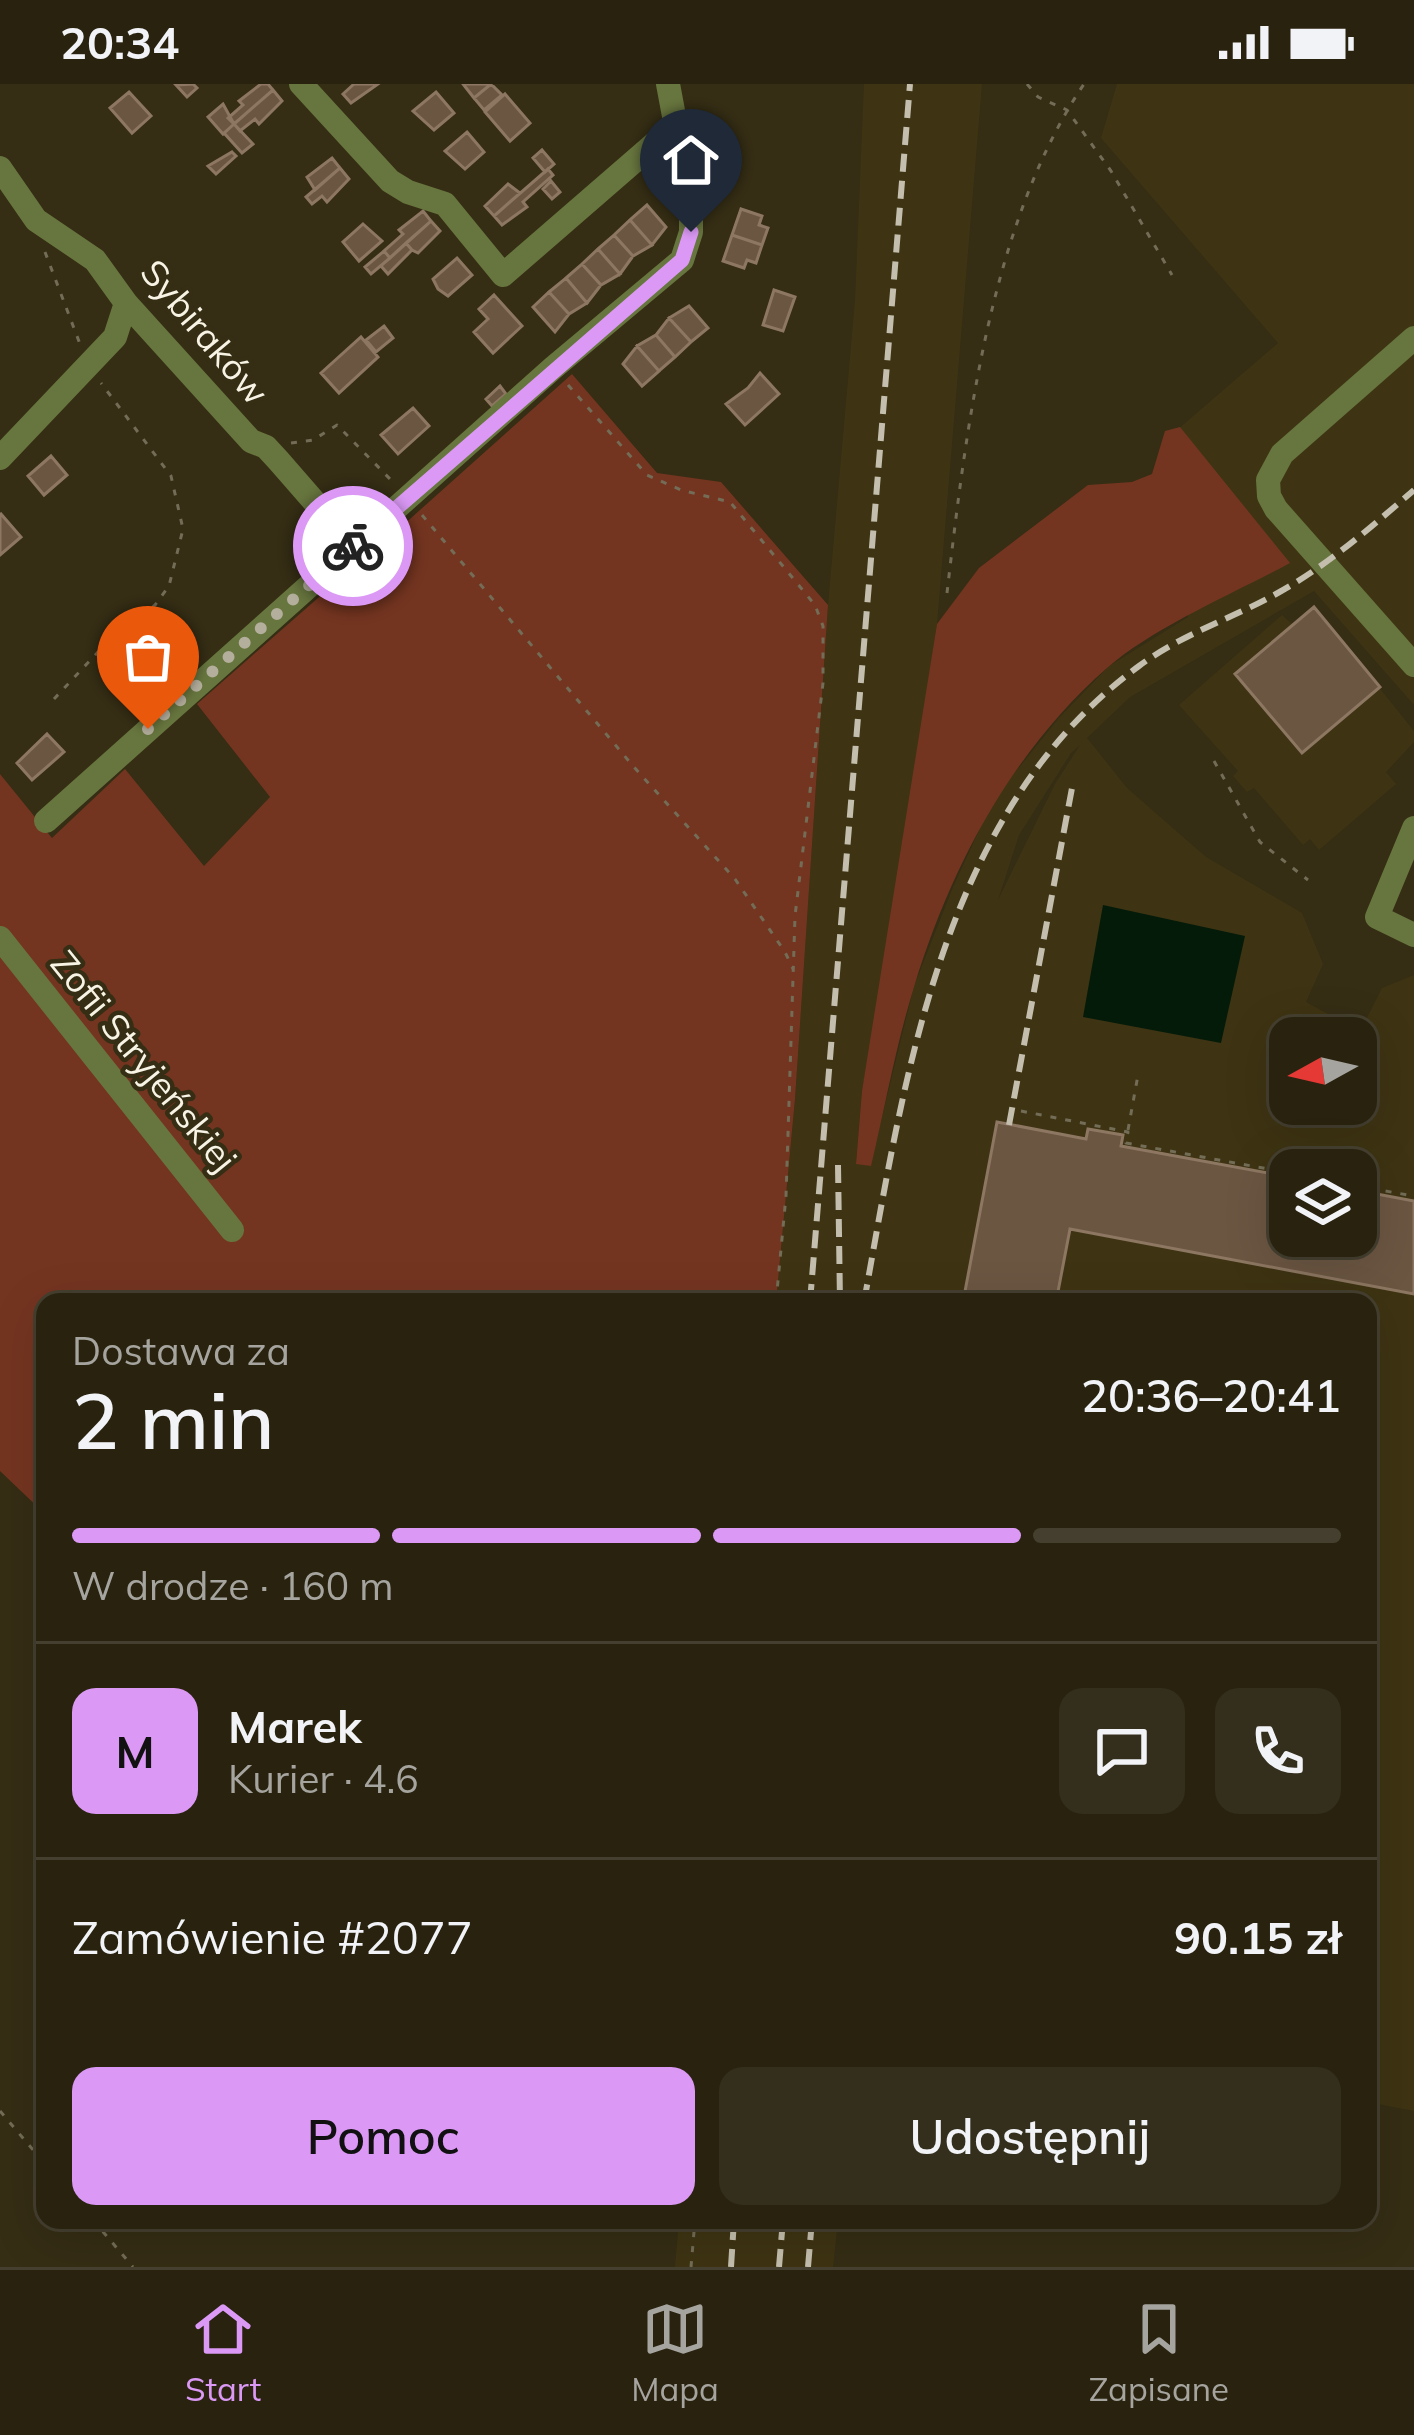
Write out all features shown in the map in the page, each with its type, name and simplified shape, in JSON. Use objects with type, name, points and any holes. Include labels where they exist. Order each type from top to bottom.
[{"type":"street","points":[[302,84],[390,181],[446,204],[503,275],[677,129]]},
{"type":"street","points":[[46,820],[553,368],[682,260],[691,232],[691,207],[668,84]]},
{"type":"street","name":"Sybiraków","points":[[0,168],[36,220],[95,260],[126,303],[251,441],[266,447],[353,546]]},
{"type":"street","points":[[0,458],[115,337],[126,303]]},
{"type":"street","points":[[1414,338],[1282,454],[1268,480],[1276,509],[1414,665]]},
{"type":"street","points":[[1414,828],[1377,917],[1414,935]]},
{"type":"street","name":"Zofii Stryjeńskiej","points":[[0,938],[232,1229]]},
{"type":"path","points":[[1027,84],[1038,97],[1066,110],[1111,171],[1172,275]]},
{"type":"path","points":[[947,593],[964,443],[1008,252],[1046,150],[1084,84]]},
{"type":"path","points":[[36,220],[81,346],[84,373],[160,456],[180,502],[183,529],[169,586],[155,605],[98,652],[54,699]]},
{"type":"path","points":[[553,368],[647,475],[681,490],[730,502],[815,605],[824,626],[824,683],[795,916],[786,1196],[777,1293]]},
{"type":"path","points":[[266,447],[313,440],[337,425],[409,498],[734,879],[795,973]]},
{"type":"path","points":[[1214,761],[1260,842],[1308,880]]},
{"type":"path","points":[[1138,1075],[1126,1143],[1269,1169]]},
{"type":"path","points":[[1022,1111],[1128,1132]]},
{"type":"path","points":[[1377,1190],[1414,1196]]},
{"type":"path","points":[[0,2111],[36,2153]]},
{"type":"path","points":[[101,2229],[134,2267]]},
{"type":"path","points":[[691,2267],[694,2229]]},
{"type":"shaded area","points":[[864,84],[982,84],[937,624],[862,1091],[856,1163],[870,1166],[914,986],[993,800],[1058,719],[1109,666],[1188,617],[1177,430],[1278,343],[1101,138],[1117,84],[1414,84],[1414,705],[1314,591],[1130,697],[1087,738],[1127,788],[1206,857],[1302,913],[1323,964],[1306,1002],[1333,1017],[1269,1017],[1269,1125],[1377,1125],[1377,1017],[1368,1017],[1382,988],[1414,975],[1414,2111],[1377,2104],[1377,1293],[777,1293],[795,1099],[828,605],[855,301]],"holes":[[[1080,745],[1055,784],[998,900],[1019,835]]]},
{"type":"shaded area","points":[[572,374],[657,473],[721,482],[828,605],[795,1099],[777,1293],[36,1293],[36,1505],[0,1471],[0,774],[52,838],[125,769],[204,866],[270,797],[197,704],[326,591],[357,587],[382,544]]},
{"type":"shaded area","points":[[1180,427],[1290,563],[1126,653],[1073,701],[1014,774],[988,814],[946,899],[908,1009],[871,1166],[856,1164],[862,1091],[937,624],[979,568],[1088,485],[1132,482],[1152,474],[1165,431]]},
{"type":"shaded area","points":[[1314,607],[1414,731],[1414,742],[1386,772],[1396,784],[1319,850],[1310,839],[1303,845],[1254,788],[1247,792],[1233,776],[1238,771],[1179,705],[1282,615],[1293,625]]},
{"type":"shaded area","points":[[1103,905],[1245,936],[1221,1043],[1083,1017]]},
{"type":"shaded area","points":[[678,2229],[837,2229],[833,2267],[675,2267]]},
{"type":"building","points":[[261,84],[273,90],[234,124],[228,118],[243,105],[239,101]]},
{"type":"building","points":[[354,84],[378,84],[351,103],[343,94]]},
{"type":"building","points":[[463,84],[491,84],[474,98]]},
{"type":"building","points":[[491,84],[502,95],[484,110],[474,98]]},
{"type":"building","points":[[176,85],[197,88],[187,97]]},
{"type":"building","points":[[273,90],[282,101],[259,124],[255,119],[240,131],[234,124]]},
{"type":"building","points":[[129,92],[151,116],[132,133],[110,108]]},
{"type":"building","points":[[436,92],[454,113],[434,130],[413,111]]},
{"type":"building","points":[[505,94],[530,123],[510,141],[485,112]]},
{"type":"building","points":[[223,104],[234,124],[223,134],[208,117]]},
{"type":"building","points":[[234,124],[253,144],[242,153],[224,133]]},
{"type":"building","points":[[467,132],[484,152],[465,169],[445,151]]},
{"type":"building","points":[[542,150],[554,164],[545,172],[533,158]]},
{"type":"building","points":[[232,152],[236,156],[216,174],[208,166]]},
{"type":"building","points":[[332,158],[340,168],[315,190],[307,177]]},
{"type":"building","points":[[340,168],[349,179],[327,202],[322,196],[312,204],[306,197]]},
{"type":"building","points":[[548,169],[553,175],[523,202],[527,207],[502,225],[494,216]]},
{"type":"building","points":[[551,181],[560,192],[552,199],[543,189]]},
{"type":"building","points":[[508,184],[520,193],[494,216],[485,206]]},
{"type":"building","points":[[647,205],[666,227],[652,245],[630,220]]},
{"type":"building","points":[[741,209],[762,216],[759,225],[768,228],[762,245],[732,235]]},
{"type":"building","points":[[423,211],[431,221],[390,258],[384,251],[403,234],[399,230]]},
{"type":"building","points":[[630,220],[652,245],[633,256],[614,235]]},
{"type":"building","points":[[431,221],[440,231],[418,253],[412,250],[406,243]]},
{"type":"building","points":[[363,224],[382,241],[359,261],[343,242]]},
{"type":"building","points":[[614,235],[633,256],[620,274],[598,249]]},
{"type":"building","points":[[732,235],[762,245],[756,263],[747,260],[744,268],[723,261]]},
{"type":"building","points":[[406,243],[412,250],[388,274],[381,266]]},
{"type":"building","points":[[598,249],[620,274],[601,285],[582,264]]},
{"type":"building","points":[[384,251],[390,258],[371,274],[365,267]]},
{"type":"building","points":[[457,258],[472,275],[448,296],[433,279]]},
{"type":"building","points":[[582,264],[601,285],[587,303],[566,278]]},
{"type":"building","points":[[566,278],[587,303],[569,314],[549,292]]},
{"type":"building","points":[[774,290],[795,297],[783,331],[763,325]]},
{"type":"building","points":[[549,292],[569,314],[555,332],[533,307]]},
{"type":"building","points":[[494,295],[522,326],[493,353],[474,332],[488,319],[479,309]]},
{"type":"building","points":[[689,306],[708,328],[691,342],[669,318]]},
{"type":"building","points":[[669,318],[691,342],[675,357],[656,335]]},
{"type":"building","points":[[384,326],[393,338],[376,352],[366,340]]},
{"type":"building","points":[[656,335],[675,357],[659,371],[637,346]]},
{"type":"building","points":[[361,337],[378,357],[339,393],[321,373]]},
{"type":"building","points":[[637,346],[659,371],[642,386],[623,364]]},
{"type":"building","points":[[760,373],[779,394],[745,425],[726,404]]},
{"type":"building","points":[[500,386],[506,394],[492,406],[486,399]]},
{"type":"building","points":[[413,408],[429,426],[398,454],[381,435]]},
{"type":"building","points":[[51,456],[67,475],[44,495],[28,476]]},
{"type":"building","points":[[0,515],[21,537],[0,555]]},
{"type":"building","points":[[1314,607],[1380,687],[1302,753],[1235,674]]},
{"type":"building","points":[[47,734],[64,752],[32,780],[17,763]]},
{"type":"building","points":[[997,1122],[1086,1139],[1088,1129],[1123,1135],[1121,1146],[1269,1173],[1269,1257],[1377,1257],[1377,1194],[1414,1201],[1414,1294],[1070,1229],[1058,1293],[965,1293]]},
{"type":"railway","points":[[811,1293],[910,84]]},
{"type":"railway","points":[[866,1293],[896,1128],[943,954],[976,872],[1018,795],[1072,726],[1139,666],[1295,583],[1414,490]]},
{"type":"railway","points":[[1009,1125],[1072,788]]},
{"type":"railway","points":[[838,1165],[840,1293]]},
{"type":"railway","points":[[731,2267],[733,2229]]},
{"type":"railway","points":[[779,2267],[782,2229]]},
{"type":"railway","points":[[808,2267],[811,2229]]},
{"type":"way so far","points":[[148,729],[353,546]]},
{"type":"route","points":[[353,546],[682,260],[691,232]]}]
